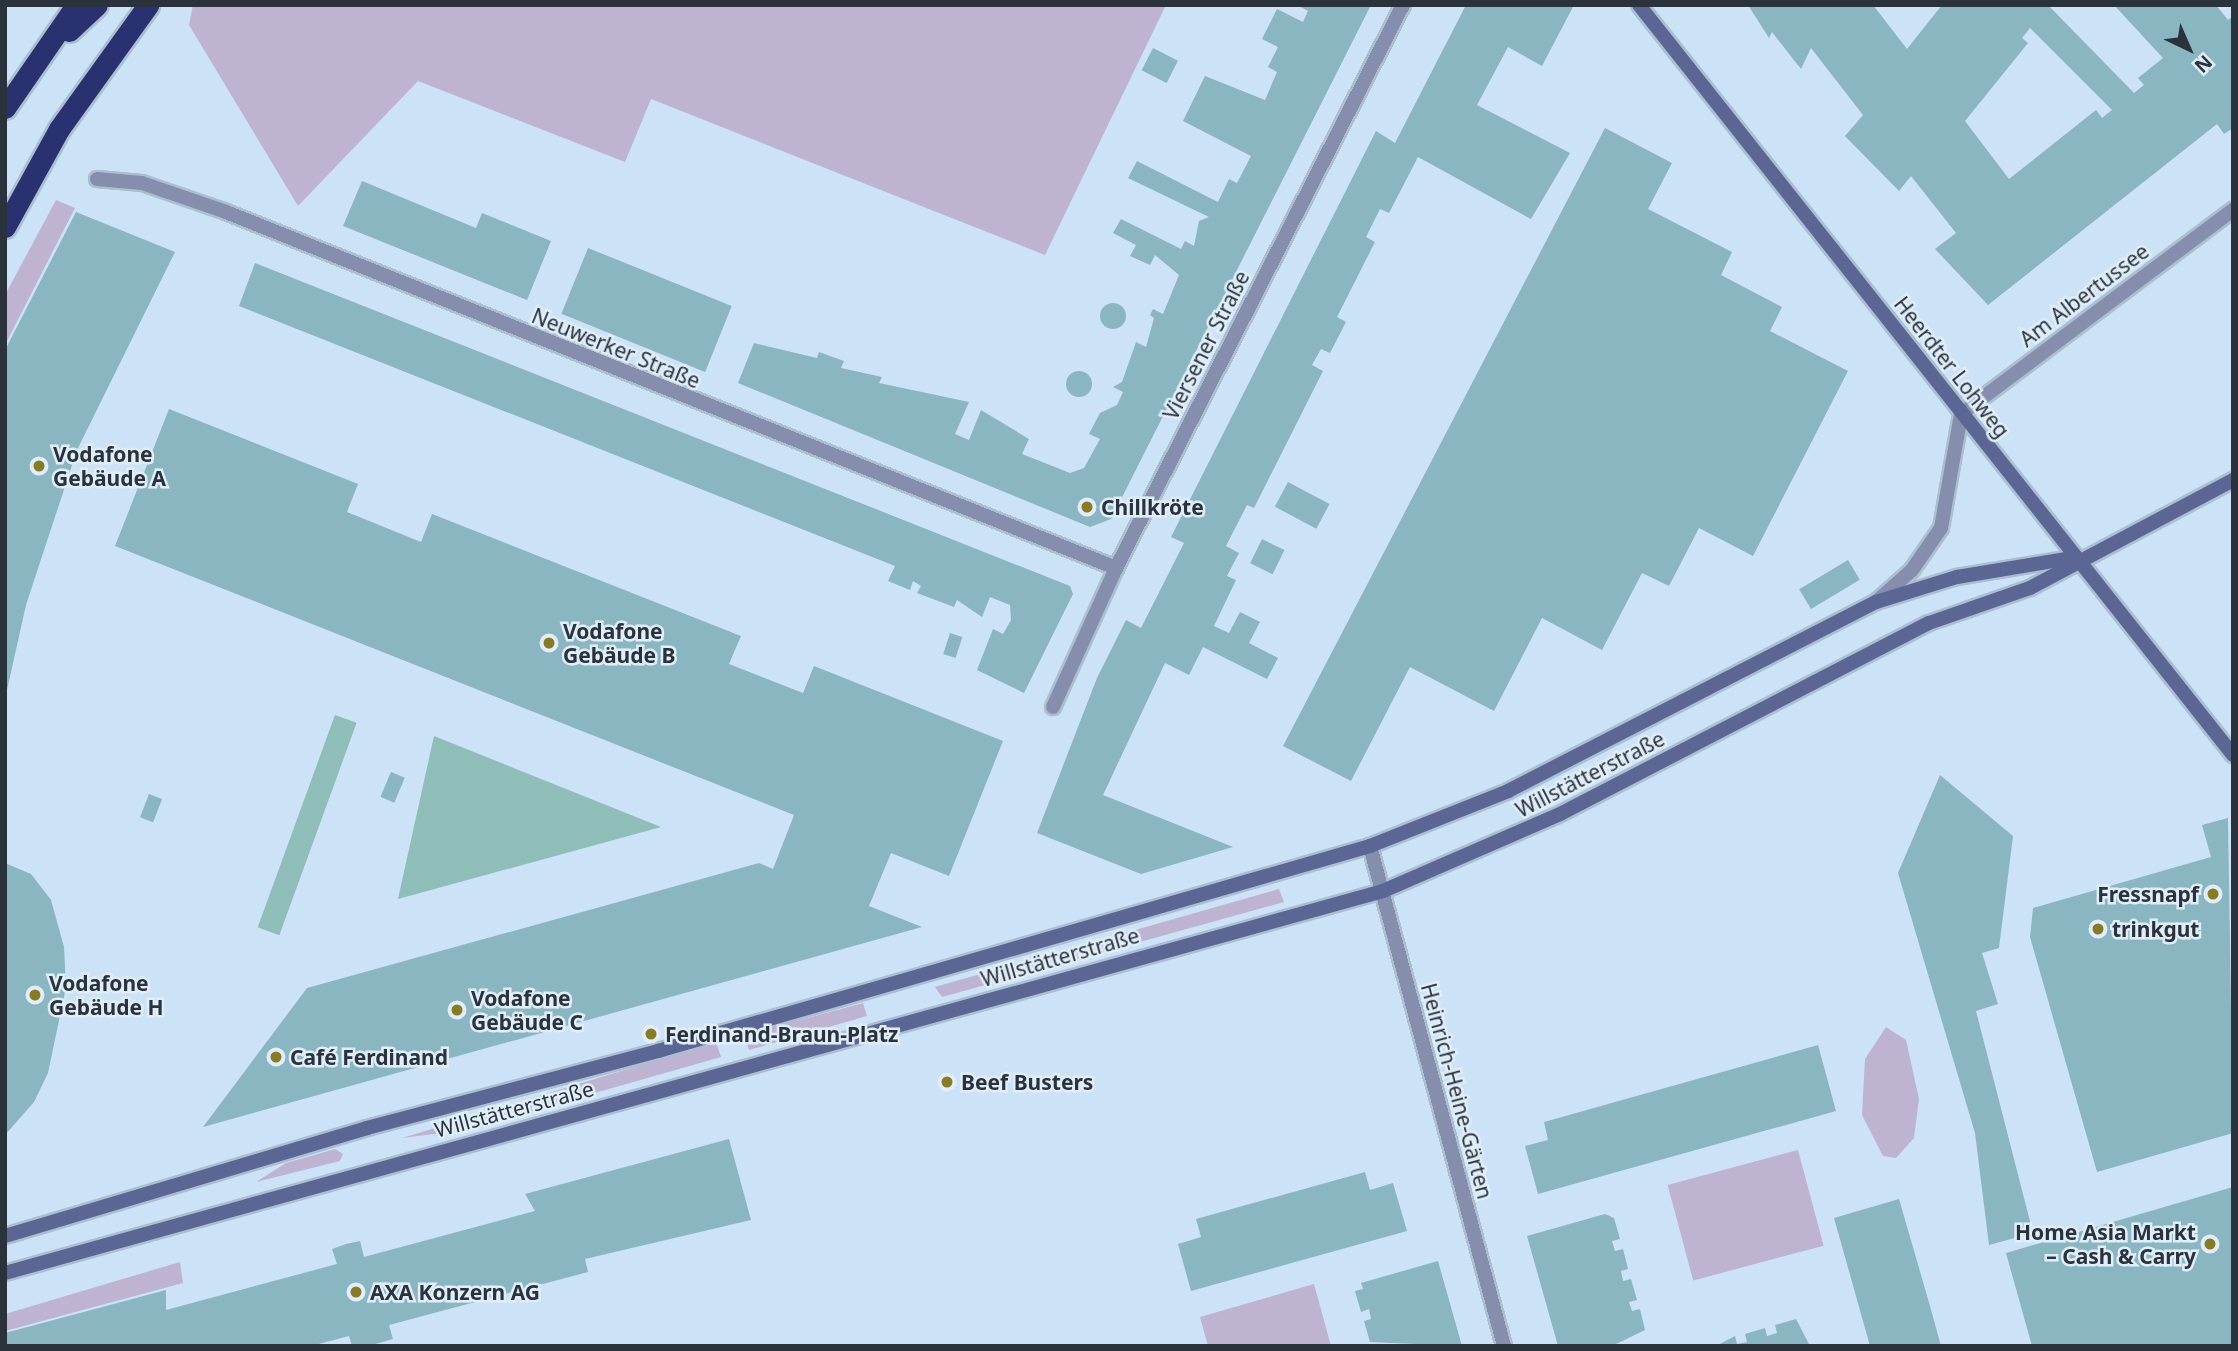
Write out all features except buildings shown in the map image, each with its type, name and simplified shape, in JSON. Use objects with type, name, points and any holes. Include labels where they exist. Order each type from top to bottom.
[{"type":"highway","points":[[5,108],[31,65],[76,5]]},
{"type":"highway","points":[[31,65],[97,5]]},
{"type":"highway","points":[[5,227],[60,130],[148,5]]},
{"type":"street","name":"Viersener Straße","points":[[1053,707],[1116,568],[1403,5]]},
{"type":"street","name":"Heerdter Lohweg","points":[[1639,5],[2233,755]]},
{"type":"street","name":"Neuwerker Straße","points":[[97,179],[142,183],[226,212],[1116,568]]},
{"type":"street","name":"Am Albertussee","points":[[1961,414],[2233,211]]},
{"type":"street","name":"Willstätterstraße","points":[[1876,603],[1912,570],[1941,528],[1961,414]]},
{"type":"street","name":"Willstätterstraße","points":[[5,1273],[1383,891],[1467,859],[1929,623],[2030,588],[2077,558],[2233,480]]},
{"type":"street","name":"Willstätterstraße","points":[[5,1236],[367,1128],[658,1051],[1370,846],[1508,791],[1876,603],[1983,571],[2077,558]]},
{"type":"street","name":"Heinrich-Heine-Gärten","points":[[1370,846],[1504,1346]]},
{"type":"shaded area","points":[[193,5],[1166,5],[1045,255],[651,99],[625,162],[418,81],[298,206],[189,25]]},
{"type":"shaded area","points":[[56,200],[75,208],[5,345],[5,295]]},
{"type":"shaded area","points":[[335,715],[357,723],[279,935],[258,927]]},
{"type":"shaded area","points":[[434,736],[661,827],[398,899]]},
{"type":"shaded area","points":[[1279,889],[1284,902],[942,997],[935,987]]},
{"type":"shaded area","points":[[863,1003],[867,1016],[749,1050],[744,1035]]},
{"type":"shaded area","points":[[1886,1027],[1906,1040],[1919,1099],[1914,1138],[1896,1158],[1883,1156],[1862,1115],[1865,1059]]},
{"type":"shaded area","points":[[716,1042],[721,1057],[465,1130],[402,1138]]},
{"type":"shaded area","points":[[335,1149],[343,1154],[340,1161],[256,1182],[286,1163]]},
{"type":"shaded area","points":[[1798,1150],[1824,1246],[1693,1281],[1668,1185]]},
{"type":"shaded area","points":[[180,1262],[183,1283],[5,1331],[5,1314]]},
{"type":"shaded area","points":[[1314,1284],[1331,1346],[1208,1346],[1200,1317]]},
{"type":"place","name":"Vodafone Gebäude A","points":[[39,466]]},
{"type":"place","name":"Chillkröte","points":[[1087,507]]},
{"type":"place","name":"Vodafone Gebäude B","points":[[549,643]]},
{"type":"place","name":"Fressnapf","points":[[2213,894]]},
{"type":"place","name":"trinkgut","points":[[2098,929]]},
{"type":"place","name":"Vodafone Gebäude H","points":[[35,995]]},
{"type":"place","name":"Vodafone Gebäude C","points":[[457,1010]]},
{"type":"place","name":"Ferdinand-Braun-Platz","points":[[651,1034]]},
{"type":"place","name":"Café Ferdinand","points":[[276,1057]]},
{"type":"place","name":"Beef Busters","points":[[947,1082]]},
{"type":"place","name":"Home Asia Markt – Cash & Carry","points":[[2210,1244]]},
{"type":"place","name":"AXA Konzern AG","points":[[356,1292]]}]
